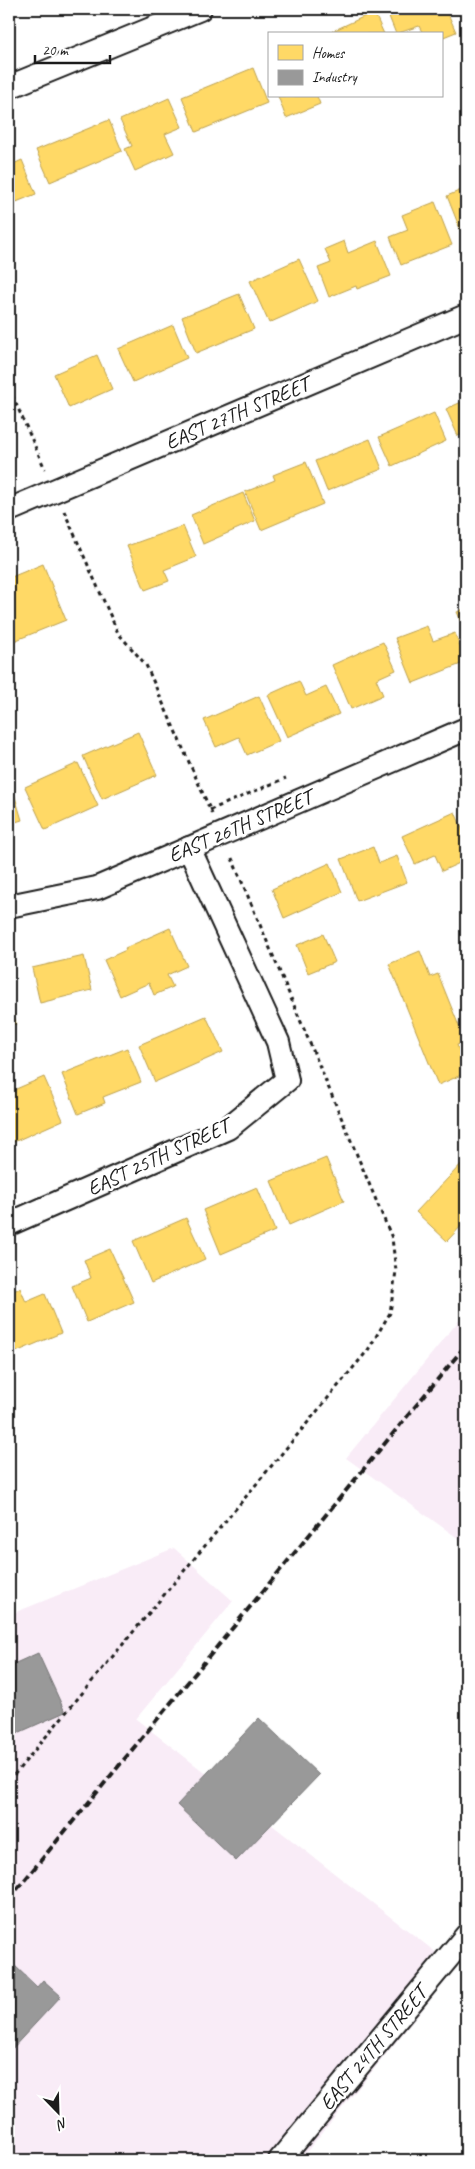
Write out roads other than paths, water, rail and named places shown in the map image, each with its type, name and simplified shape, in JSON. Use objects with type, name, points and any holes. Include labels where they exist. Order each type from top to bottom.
[{"type":"street","points":[[9,87],[200,9]]},
{"type":"street","name":"EAST 27TH STREET","points":[[9,510],[466,316]]},
{"type":"street","name":"EAST 26TH STREET","points":[[9,906],[97,888],[466,729]]},
{"type":"street","name":"EAST 25TH STREET","points":[[9,1224],[228,1128],[287,1080],[278,1042],[189,848]]},
{"type":"street","name":"EAST 24TH STREET","points":[[280,2160],[466,1936]]},
{"type":"railway","points":[[9,1899],[466,1345]]}]
